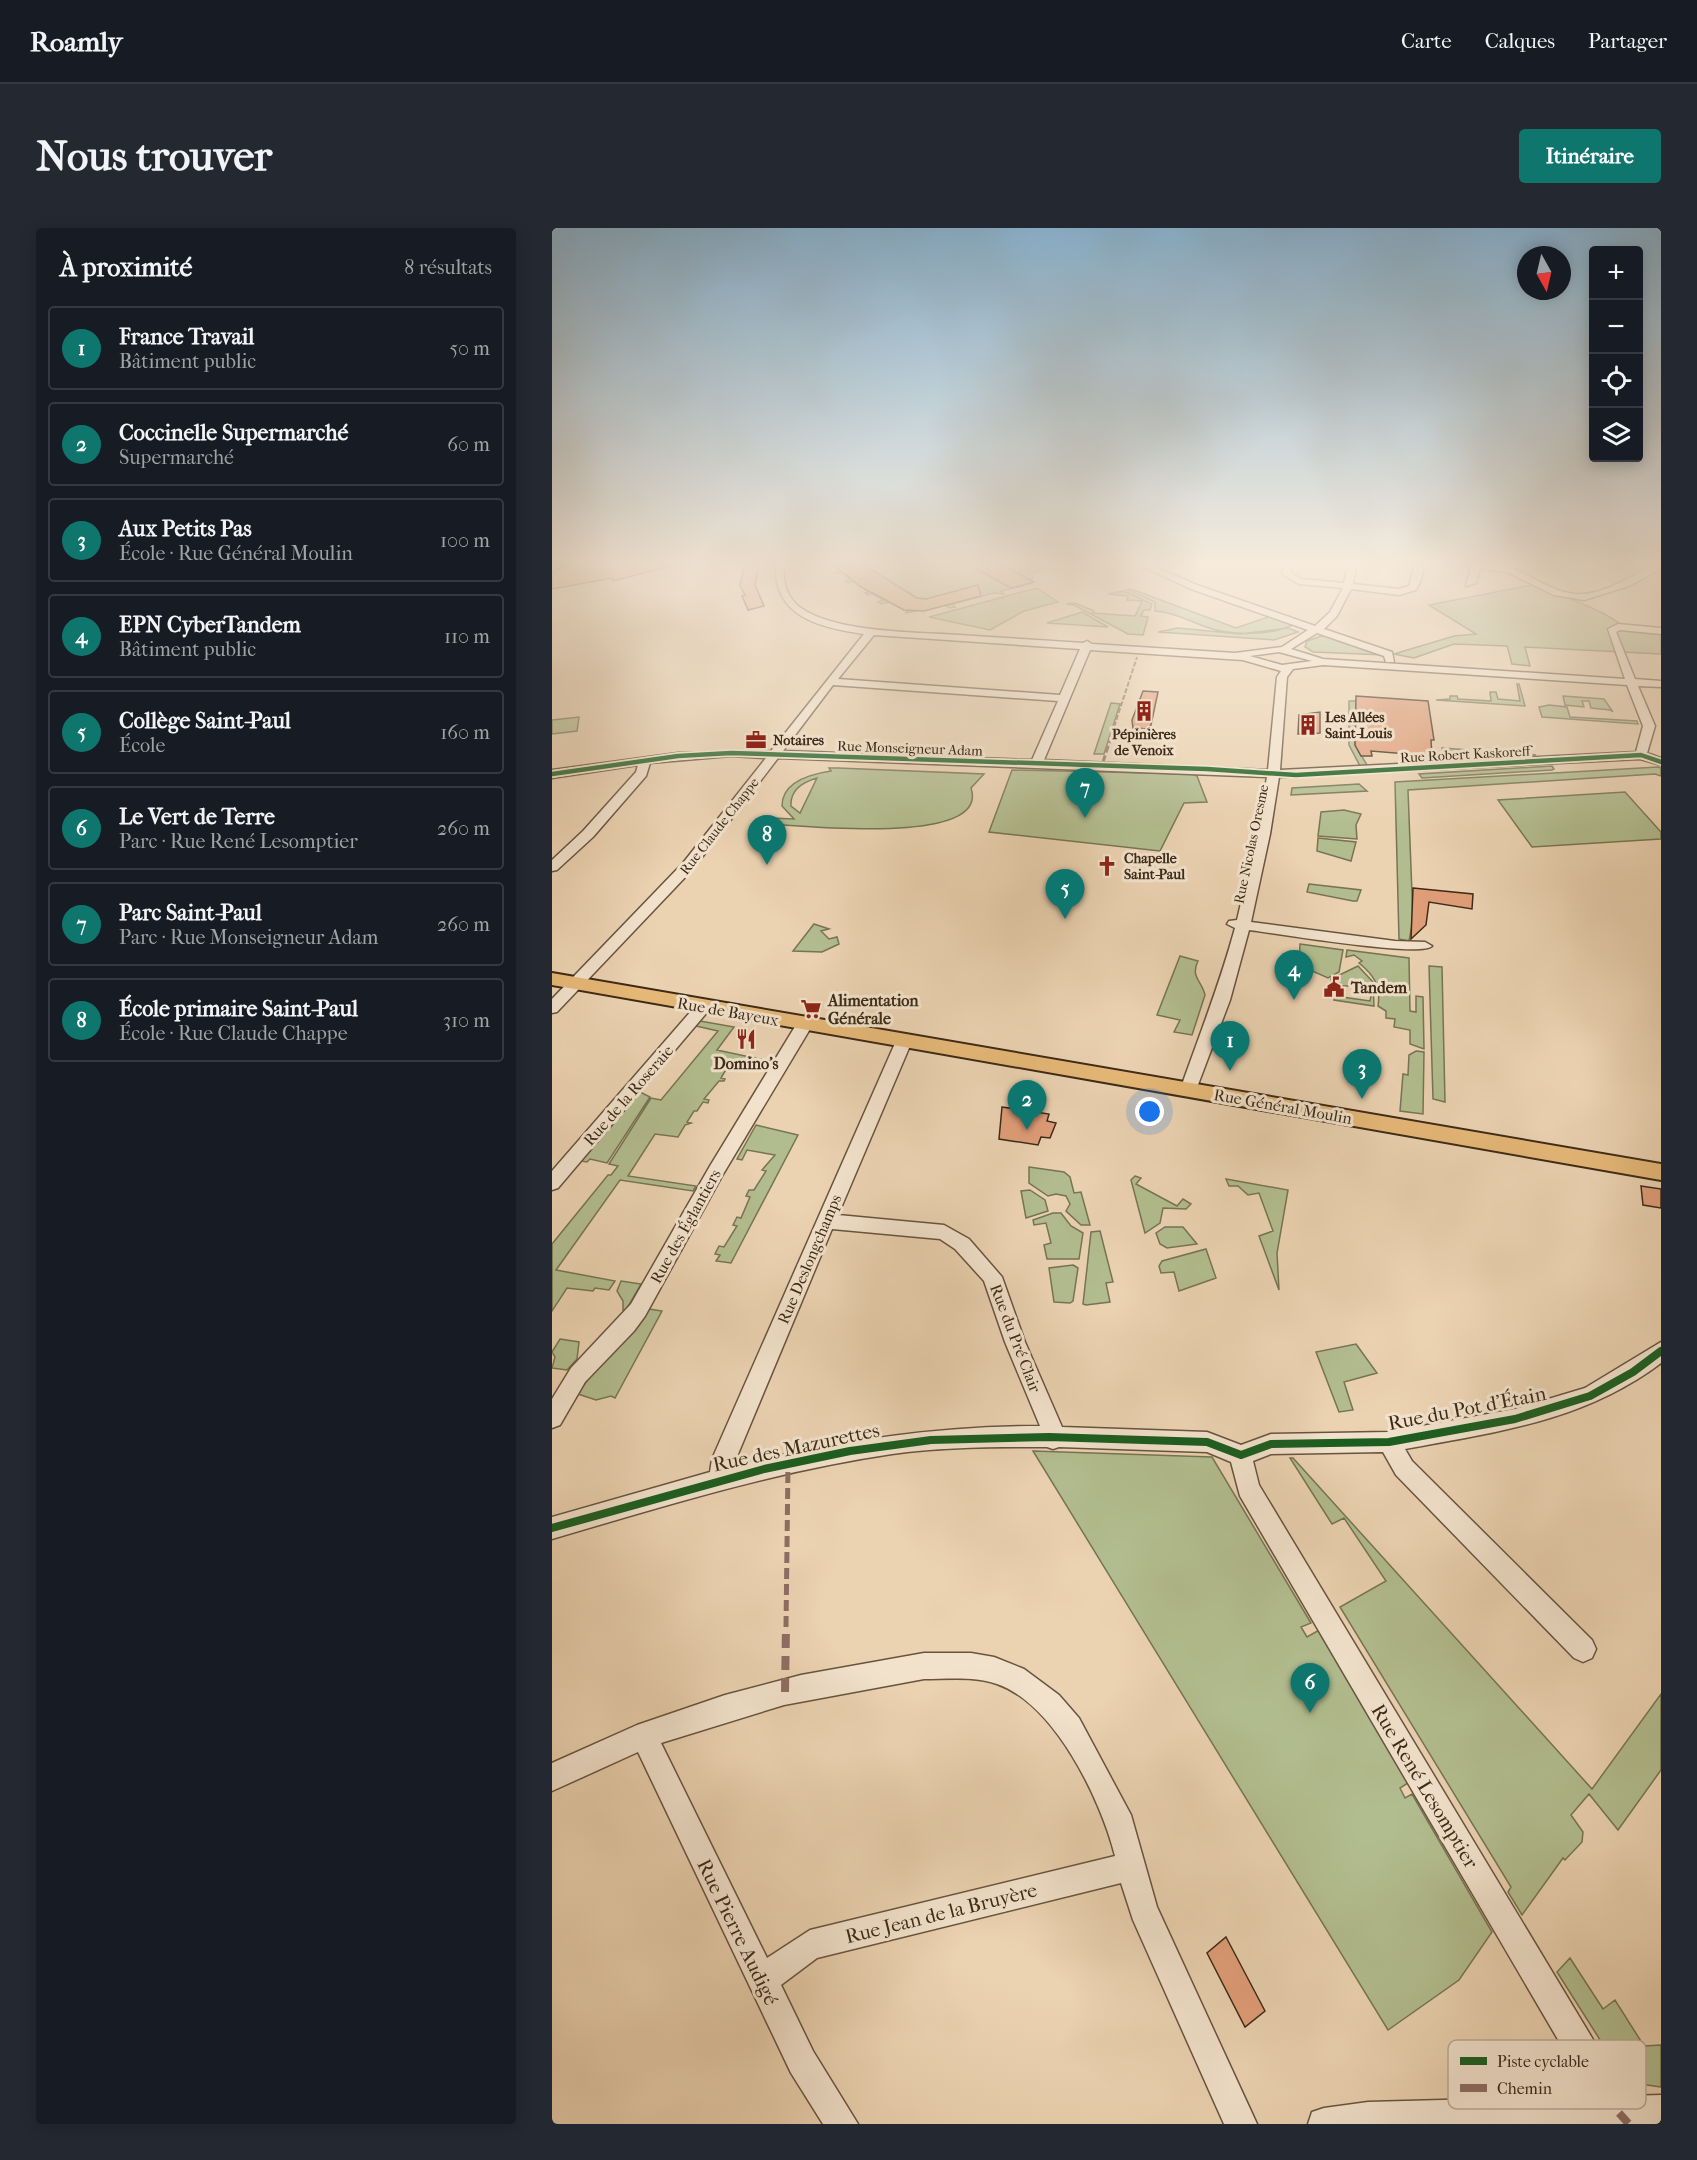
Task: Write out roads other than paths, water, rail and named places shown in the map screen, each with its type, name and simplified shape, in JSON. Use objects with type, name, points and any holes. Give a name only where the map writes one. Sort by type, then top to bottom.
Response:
[{"type":"main road","name":"Rue de Bayeux","points":[[552,979],[904,1041]]},
{"type":"main road","name":"Rue Général Moulin","points":[[904,1041],[1661,1172]]},
{"type":"street","name":"Rue Claude Chappe","points":[[552,1008],[688,866],[857,650]]},
{"type":"street","points":[[1036,765],[1084,650]]},
{"type":"street","points":[[1158,650],[1258,657],[1267,650]]},
{"type":"street","points":[[1286,650],[1297,662]]},
{"type":"street","points":[[1379,650],[1389,654],[1390,660]]},
{"type":"street","points":[[1620,650],[1649,726],[1641,756]]},
{"type":"street","points":[[1258,657],[1270,667],[1297,662],[1323,662],[1661,683]]},
{"type":"street","name":"Rue Nicolas Oresme","points":[[1188,1090],[1213,1019],[1217,1016],[1226,986],[1269,774],[1282,677],[1297,662]]},
{"type":"street","name":"Rue Nicolas Oresme","points":[[1269,774],[1275,674],[1270,667]]},
{"type":"street","points":[[831,682],[1064,698]]},
{"type":"street","name":"Rue Monseigneur Adam","points":[[552,774],[702,754],[1200,769],[1269,774]]},
{"type":"street","name":"Rue Robert Kaskoreff","points":[[1269,774],[1641,756],[1661,762]]},
{"type":"street","points":[[552,867],[588,834],[642,773],[645,762]]},
{"type":"street","points":[[1238,924],[1395,945],[1425,946]]},
{"type":"street","name":"Rue de la Roseraie","points":[[552,1183],[704,1006]]},
{"type":"street","name":"Rue des Églantiers","points":[[552,1418],[578,1375],[614,1340],[639,1310],[716,1171],[805,1024]]},
{"type":"street","name":"Rue Deslongchamps","points":[[720,1479],[723,1459],[904,1041]]},
{"type":"street","name":"Rue du Pré Clair","points":[[825,1221],[944,1232],[952,1235],[969,1251],[992,1277],[1015,1342],[1052,1428],[1053,1438]]},
{"type":"street","name":"Rue du Pot d'Étain","points":[[1241,1455],[1271,1444],[1389,1442],[1465,1430],[1562,1406],[1606,1388],[1661,1351]]},
{"type":"street","name":"Rue des Mazurettes","points":[[552,1528],[720,1479],[894,1444],[981,1437],[1053,1438]]},
{"type":"street","points":[[1053,1438],[1207,1442],[1241,1455]]},
{"type":"street","name":"Rue du Pot d'Étain","points":[[1389,1442],[1404,1468],[1583,1649]]},
{"type":"street","name":"Rue René Lesomptier","points":[[1241,1455],[1248,1488],[1577,2040]]},
{"type":"street","points":[[552,1777],[585,1760],[644,1736],[785,1692],[924,1666],[959,1665],[994,1670],[1032,1689],[1070,1727],[1112,1805],[1121,1826],[1143,1910],[1241,2124]]},
{"type":"street","name":"Rue Pierre Audigé","points":[[644,1736],[802,2062],[842,2124]]},
{"type":"street","name":"Rue Jean de la Bruyère","points":[[761,1981],[810,1945],[1131,1866]]},
{"type":"street","points":[[1324,2124],[1368,2118],[1624,2119],[1661,2111]]},
{"type":"place","name":"Pépinières de Venoix","points":[[1144,711]]},
{"type":"place","name":"Les Allées Saint-Louis","points":[[1308,725]]},
{"type":"place","name":"Notaires","points":[[756,740]]},
{"type":"place","name":"Parc Saint-Paul","points":[[1085,818]]},
{"type":"place","name":"École primaire Saint-Paul","points":[[767,865]]},
{"type":"place","name":"Chapelle Saint-Paul","points":[[1107,866]]},
{"type":"place","name":"Collège Saint-Paul","points":[[1065,919]]},
{"type":"place","name":"Tandem","points":[[1334,987]]},
{"type":"place","name":"EPN CyberTandem","points":[[1294,1000]]},
{"type":"place","name":"Alimentation Générale","points":[[811,1009]]},
{"type":"place","name":"Domino's","points":[[746,1039]]},
{"type":"place","name":"France Travail","points":[[1230,1071]]},
{"type":"place","name":"Aux Petits Pas","points":[[1362,1099]]},
{"type":"place","name":"Coccinelle Supermarché","points":[[1027,1130]]},
{"type":"place","name":"Le Vert de Terre","points":[[1310,1713]]}]
